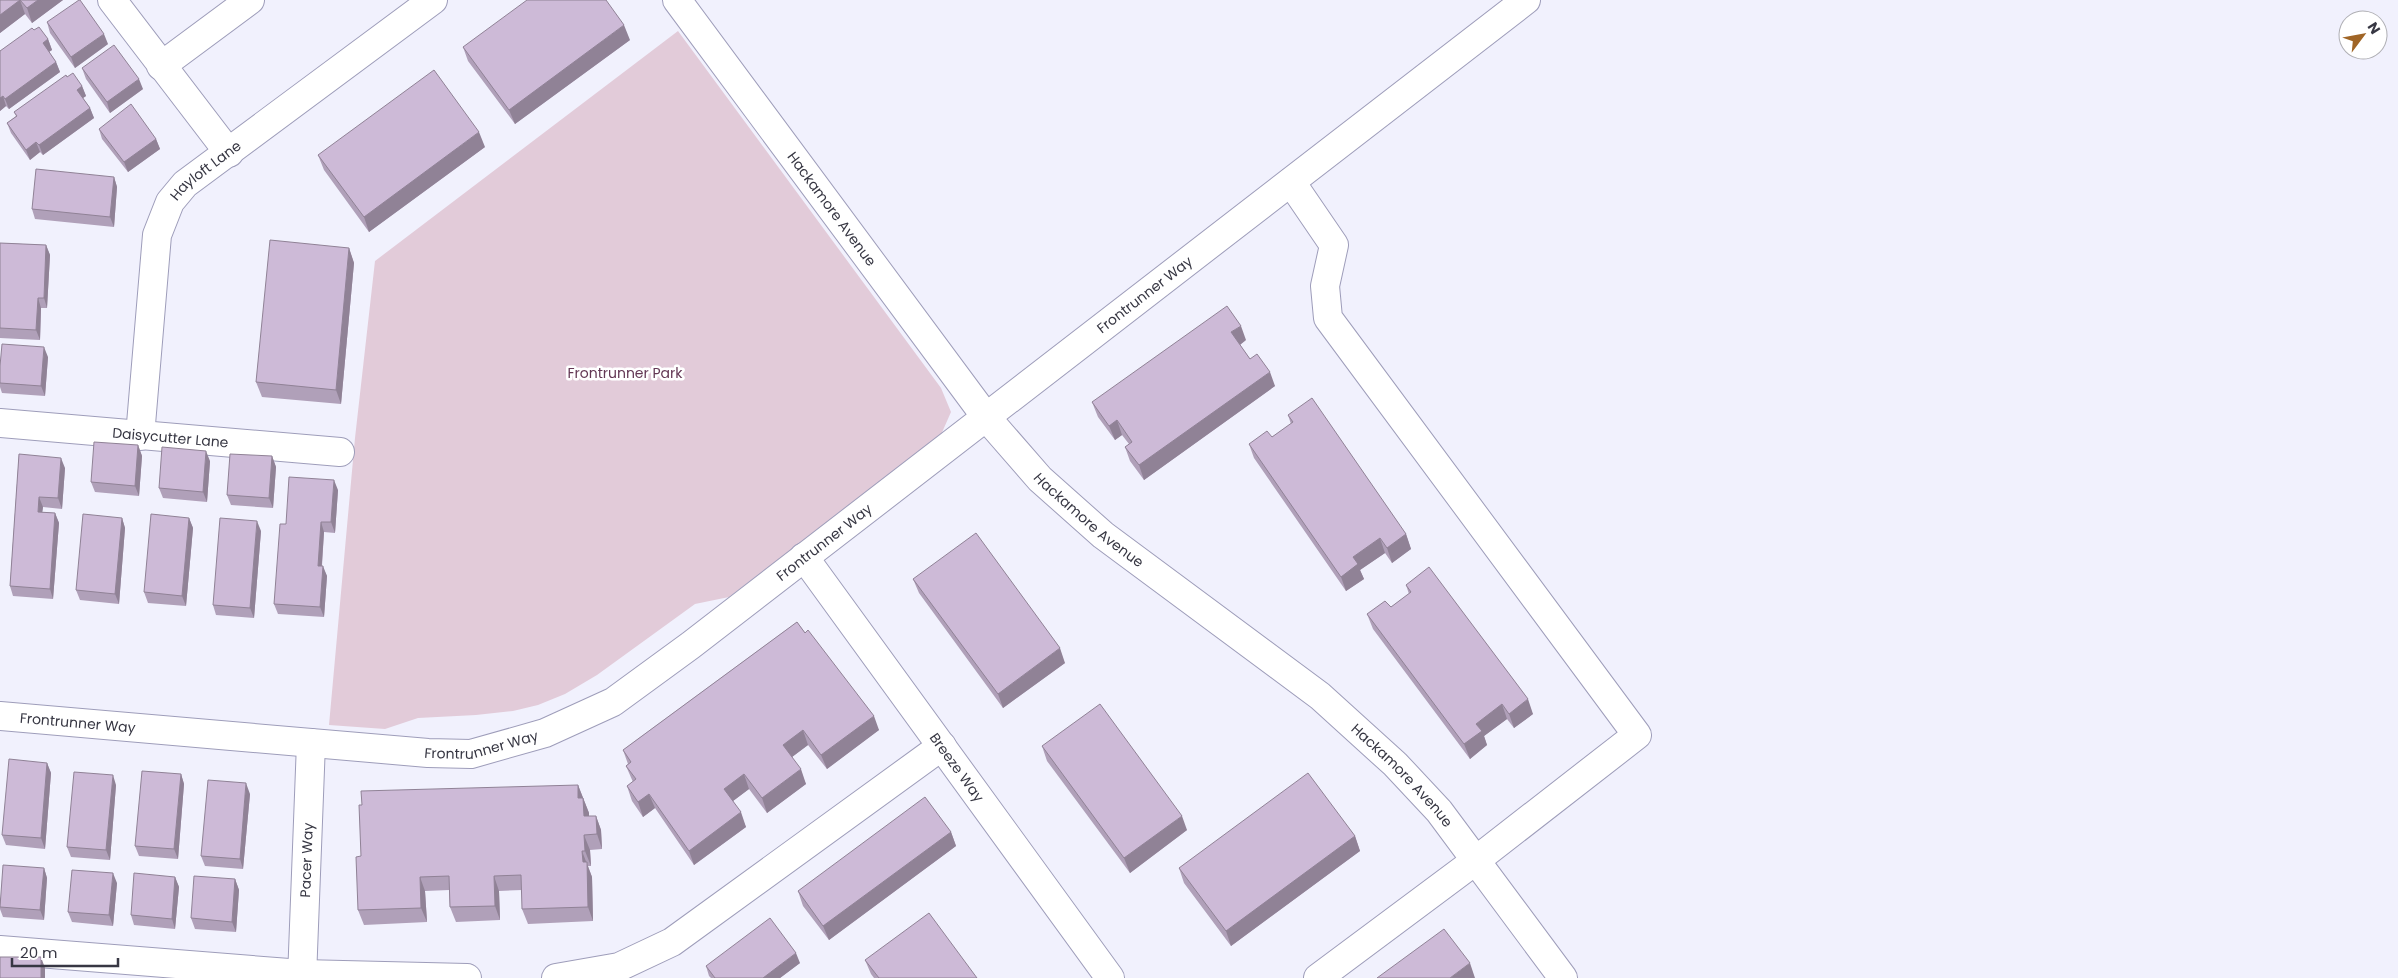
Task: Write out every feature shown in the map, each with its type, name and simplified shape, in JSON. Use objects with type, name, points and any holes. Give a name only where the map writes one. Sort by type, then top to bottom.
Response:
[{"type":"street","points":[[112,0],[229,153]]},
{"type":"street","points":[[161,66],[250,0]]},
{"type":"street","name":"Hayloft Lane","points":[[140,436],[154,258],[157,235],[170,202],[185,184],[433,0]]},
{"type":"street","name":"Hackamore Avenue","points":[[677,0],[986,417],[1040,479],[1103,535],[1320,696],[1395,764],[1439,811],[1563,978]]},
{"type":"street","name":"Frontrunner Way","points":[[0,716],[428,753],[470,754],[545,734],[613,702],[1526,0]]},
{"type":"street","points":[[1291,182],[1334,245],[1325,286],[1328,318],[1637,735],[1475,861],[1318,978]]},
{"type":"street","name":"Daisycutter Lane","points":[[0,423],[340,452]]},
{"type":"street","name":"Breeze Way","points":[[804,557],[1110,978]]},
{"type":"street","name":"Pacer Way","points":[[302,976],[311,743]]},
{"type":"street","points":[[556,978],[619,967],[672,942],[942,746]]},
{"type":"street","points":[[0,950],[302,976],[467,978]]},
{"type":"green space","name":"Frontrunner Park","points":[[678,31],[941,388],[951,412],[940,437],[729,597],[695,604],[597,675],[565,694],[538,705],[513,711],[418,718],[385,729],[329,725],[355,438],[375,261]]},
{"type":"building","points":[[0,0],[20,0],[0,15]]},
{"type":"building","points":[[20,0],[38,0],[27,8]]},
{"type":"building","points":[[79,0],[104,34],[71,57],[47,22]]},
{"type":"building","points":[[527,0],[606,0],[624,25],[509,110],[463,47]]},
{"type":"building","points":[[39,27],[48,39],[43,43],[56,62],[5,99],[3,96],[0,98],[0,51],[32,28],[34,30]]},
{"type":"building","points":[[114,45],[139,79],[107,102],[82,68]]},
{"type":"building","points":[[434,70],[479,132],[364,217],[318,155]]},
{"type":"building","points":[[73,73],[82,86],[77,90],[90,108],[39,145],[36,142],[26,150],[7,123],[17,116],[14,112],[66,75],[67,77]]},
{"type":"building","points":[[131,104],[156,139],[124,162],[99,129]]},
{"type":"building","points":[[36,169],[114,177],[110,217],[32,209]]},
{"type":"building","points":[[270,240],[349,248],[336,390],[256,382]]},
{"type":"building","points":[[0,243],[46,245],[44,298],[38,298],[36,330],[0,328]]},
{"type":"building","points":[[1227,306],[1241,326],[1231,332],[1250,359],[1257,354],[1270,372],[1139,465],[1125,447],[1132,442],[1117,420],[1109,426],[1092,402]]},
{"type":"building","points":[[2,344],[44,347],[41,386],[0,383]]},
{"type":"building","points":[[1312,398],[1406,534],[1387,548],[1380,538],[1353,557],[1358,564],[1341,577],[1249,444],[1267,431],[1272,437],[1293,422],[1288,415]]},
{"type":"building","points":[[94,442],[138,445],[135,486],[91,482]]},
{"type":"building","points":[[162,447],[206,451],[203,492],[159,488]]},
{"type":"building","points":[[19,454],[61,458],[58,498],[39,497],[38,512],[55,513],[50,589],[10,586]]},
{"type":"building","points":[[230,454],[272,456],[269,498],[227,495]]},
{"type":"building","points":[[289,477],[334,480],[331,522],[321,522],[318,566],[323,566],[320,607],[274,604],[280,524],[286,524]]},
{"type":"building","points":[[83,514],[122,518],[115,594],[76,590]]},
{"type":"building","points":[[151,514],[189,518],[182,596],[144,592]]},
{"type":"building","points":[[220,518],[257,521],[250,608],[213,605]]},
{"type":"building","points":[[976,533],[1060,648],[998,694],[913,579]]},
{"type":"building","points":[[1429,567],[1528,699],[1509,714],[1502,704],[1476,724],[1482,731],[1464,744],[1367,614],[1385,601],[1391,607],[1411,592],[1406,585]]},
{"type":"building","points":[[797,622],[805,633],[808,630],[874,716],[821,755],[803,730],[783,745],[801,769],[762,798],[744,774],[724,789],[741,812],[689,851],[649,794],[638,802],[627,786],[636,779],[626,766],[631,762],[623,750]]},
{"type":"building","points":[[1100,704],[1182,816],[1124,858],[1042,746]]},
{"type":"building","points":[[9,759],[47,763],[41,838],[2,835]]},
{"type":"building","points":[[142,771],[181,774],[174,849],[135,846]]},
{"type":"building","points":[[74,772],[113,775],[106,850],[67,847]]},
{"type":"building","points":[[1308,773],[1355,836],[1226,931],[1179,868]]},
{"type":"building","points":[[208,780],[246,783],[240,859],[201,856]]},
{"type":"building","points":[[578,785],[578,798],[583,798],[584,816],[596,816],[597,834],[584,835],[585,851],[582,851],[583,862],[587,862],[588,907],[522,909],[521,875],[494,876],[495,906],[450,907],[449,876],[420,877],[421,908],[358,910],[356,857],[361,856],[359,805],[362,805],[361,791]]},
{"type":"building","points":[[925,797],[951,832],[823,926],[798,891]]},
{"type":"building","points":[[3,865],[44,868],[40,910],[0,907]]},
{"type":"building","points":[[72,870],[113,873],[109,915],[68,912]]},
{"type":"building","points":[[134,873],[175,877],[172,919],[131,915]]},
{"type":"building","points":[[194,876],[235,879],[232,922],[191,918]]},
{"type":"building","points":[[929,913],[977,978],[879,978],[865,960]]},
{"type":"building","points":[[770,918],[796,953],[763,978],[715,978],[706,966]]},
{"type":"building","points":[[1444,929],[1470,963],[1450,978],[1377,978]]},
{"type":"building","points":[[0,957],[41,957],[41,978],[0,978]]}]
